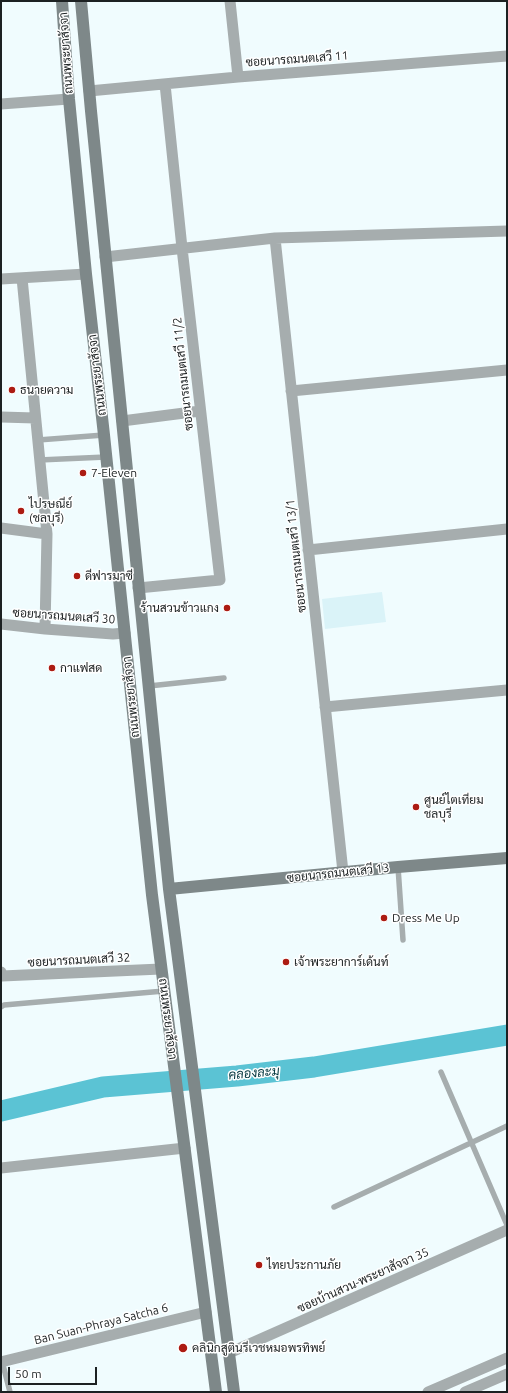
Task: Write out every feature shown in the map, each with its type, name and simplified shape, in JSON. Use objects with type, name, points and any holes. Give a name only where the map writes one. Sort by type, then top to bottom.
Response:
[{"type":"main road","name":"ถนนพระยาสัจจา","points":[[62,1],[69,99],[86,274],[152,895],[216,1392]]},
{"type":"main road","name":"ถนนพระยาสัจจา","points":[[81,1],[90,111],[169,889],[234,1392]]},
{"type":"main road","points":[[67,70],[87,68]]},
{"type":"main road","points":[[71,114],[90,111]]},
{"type":"main road","name":"ซอยนารถมนตเสวี 13","points":[[169,889],[507,858]]},
{"type":"street","points":[[230,1],[238,77]]},
{"type":"street","name":"ซอยนารถมนตเสวี 11","points":[[89,91],[238,77],[507,56]]},
{"type":"street","name":"ซอยนารถมนตเสวี 11/2","points":[[138,588],[220,580],[200,411],[165,84]]},
{"type":"street","points":[[1,104],[69,99]]},
{"type":"street","points":[[105,257],[275,238],[507,231]]},
{"type":"street","name":"ซอยนารถมนตเสวี 13/1","points":[[275,238],[343,872]]},
{"type":"street","points":[[1,279],[86,274]]},
{"type":"street","points":[[22,278],[47,534],[45,629]]},
{"type":"street","points":[[292,392],[507,370]]},
{"type":"street","points":[[122,421],[200,411]]},
{"type":"street","points":[[1,417],[35,418]]},
{"type":"street","points":[[1,528],[47,534]]},
{"type":"street","points":[[308,550],[507,529]]},
{"type":"street","name":"ซอยนารถมนตเสวี 30","points":[[1,624],[113,634],[125,633]]},
{"type":"street","points":[[325,706],[507,690]]},
{"type":"street","name":"ซอยนารถมนตเสวี 32","points":[[1,972],[2,976],[161,969]]},
{"type":"street","points":[[1,1168],[185,1148]]},
{"type":"street","name":"ซอยบ้านสวน-พระยาสัจจา 35","points":[[229,1353],[507,1230]]},
{"type":"street","name":"Ban Suan-Phraya Satcha 6","points":[[1,1360],[206,1312]]},
{"type":"street","points":[[428,1392],[507,1358]]},
{"type":"street","points":[[480,1369],[486,1383]]},
{"type":"street","points":[[465,1392],[507,1374]]},
{"type":"lane","points":[[38,440],[104,435]]},
{"type":"lane","points":[[39,460],[106,457]]},
{"type":"lane","points":[[148,686],[224,678]]},
{"type":"lane","points":[[398,867],[403,940]]},
{"type":"lane","points":[[1,1007],[4,1005],[164,991]]},
{"type":"lane","points":[[441,1072],[507,1225]]},
{"type":"lane","points":[[334,1207],[507,1126]]},
{"type":"lane","points":[[1,1360],[10,1392]]},
{"type":"shaded area","points":[[382,592],[386,622],[325,629],[322,599]]},
{"type":"waterway","name":"คลองละมุ","points":[[1,1111],[103,1087],[237,1076],[314,1067],[507,1035]]},
{"type":"place","name":"ธนายความ","points":[[12,390]]},
{"type":"place","name":"7-Eleven","points":[[83,473]]},
{"type":"place","name":"ไปรษณีย์ (ชลบุรี)","points":[[21,511]]},
{"type":"place","name":"ดีฟารมาซี","points":[[77,576]]},
{"type":"place","name":"ร้านสวนข้าวแกง","points":[[227,608]]},
{"type":"place","name":"กาแฟสด","points":[[52,668]]},
{"type":"place","name":"ศูนย์ไตเทียม ชลบุรี","points":[[416,807]]},
{"type":"place","name":"Dress Me Up","points":[[384,918]]},
{"type":"place","name":"เจ้าพระยาการ์เด้นท์","points":[[286,962]]},
{"type":"place","name":"ไทยประกานภัย","points":[[259,1265]]},
{"type":"place","name":"คลินิกสูตินรีเวชหมอพรทิพย์","points":[[183,1348]]}]
